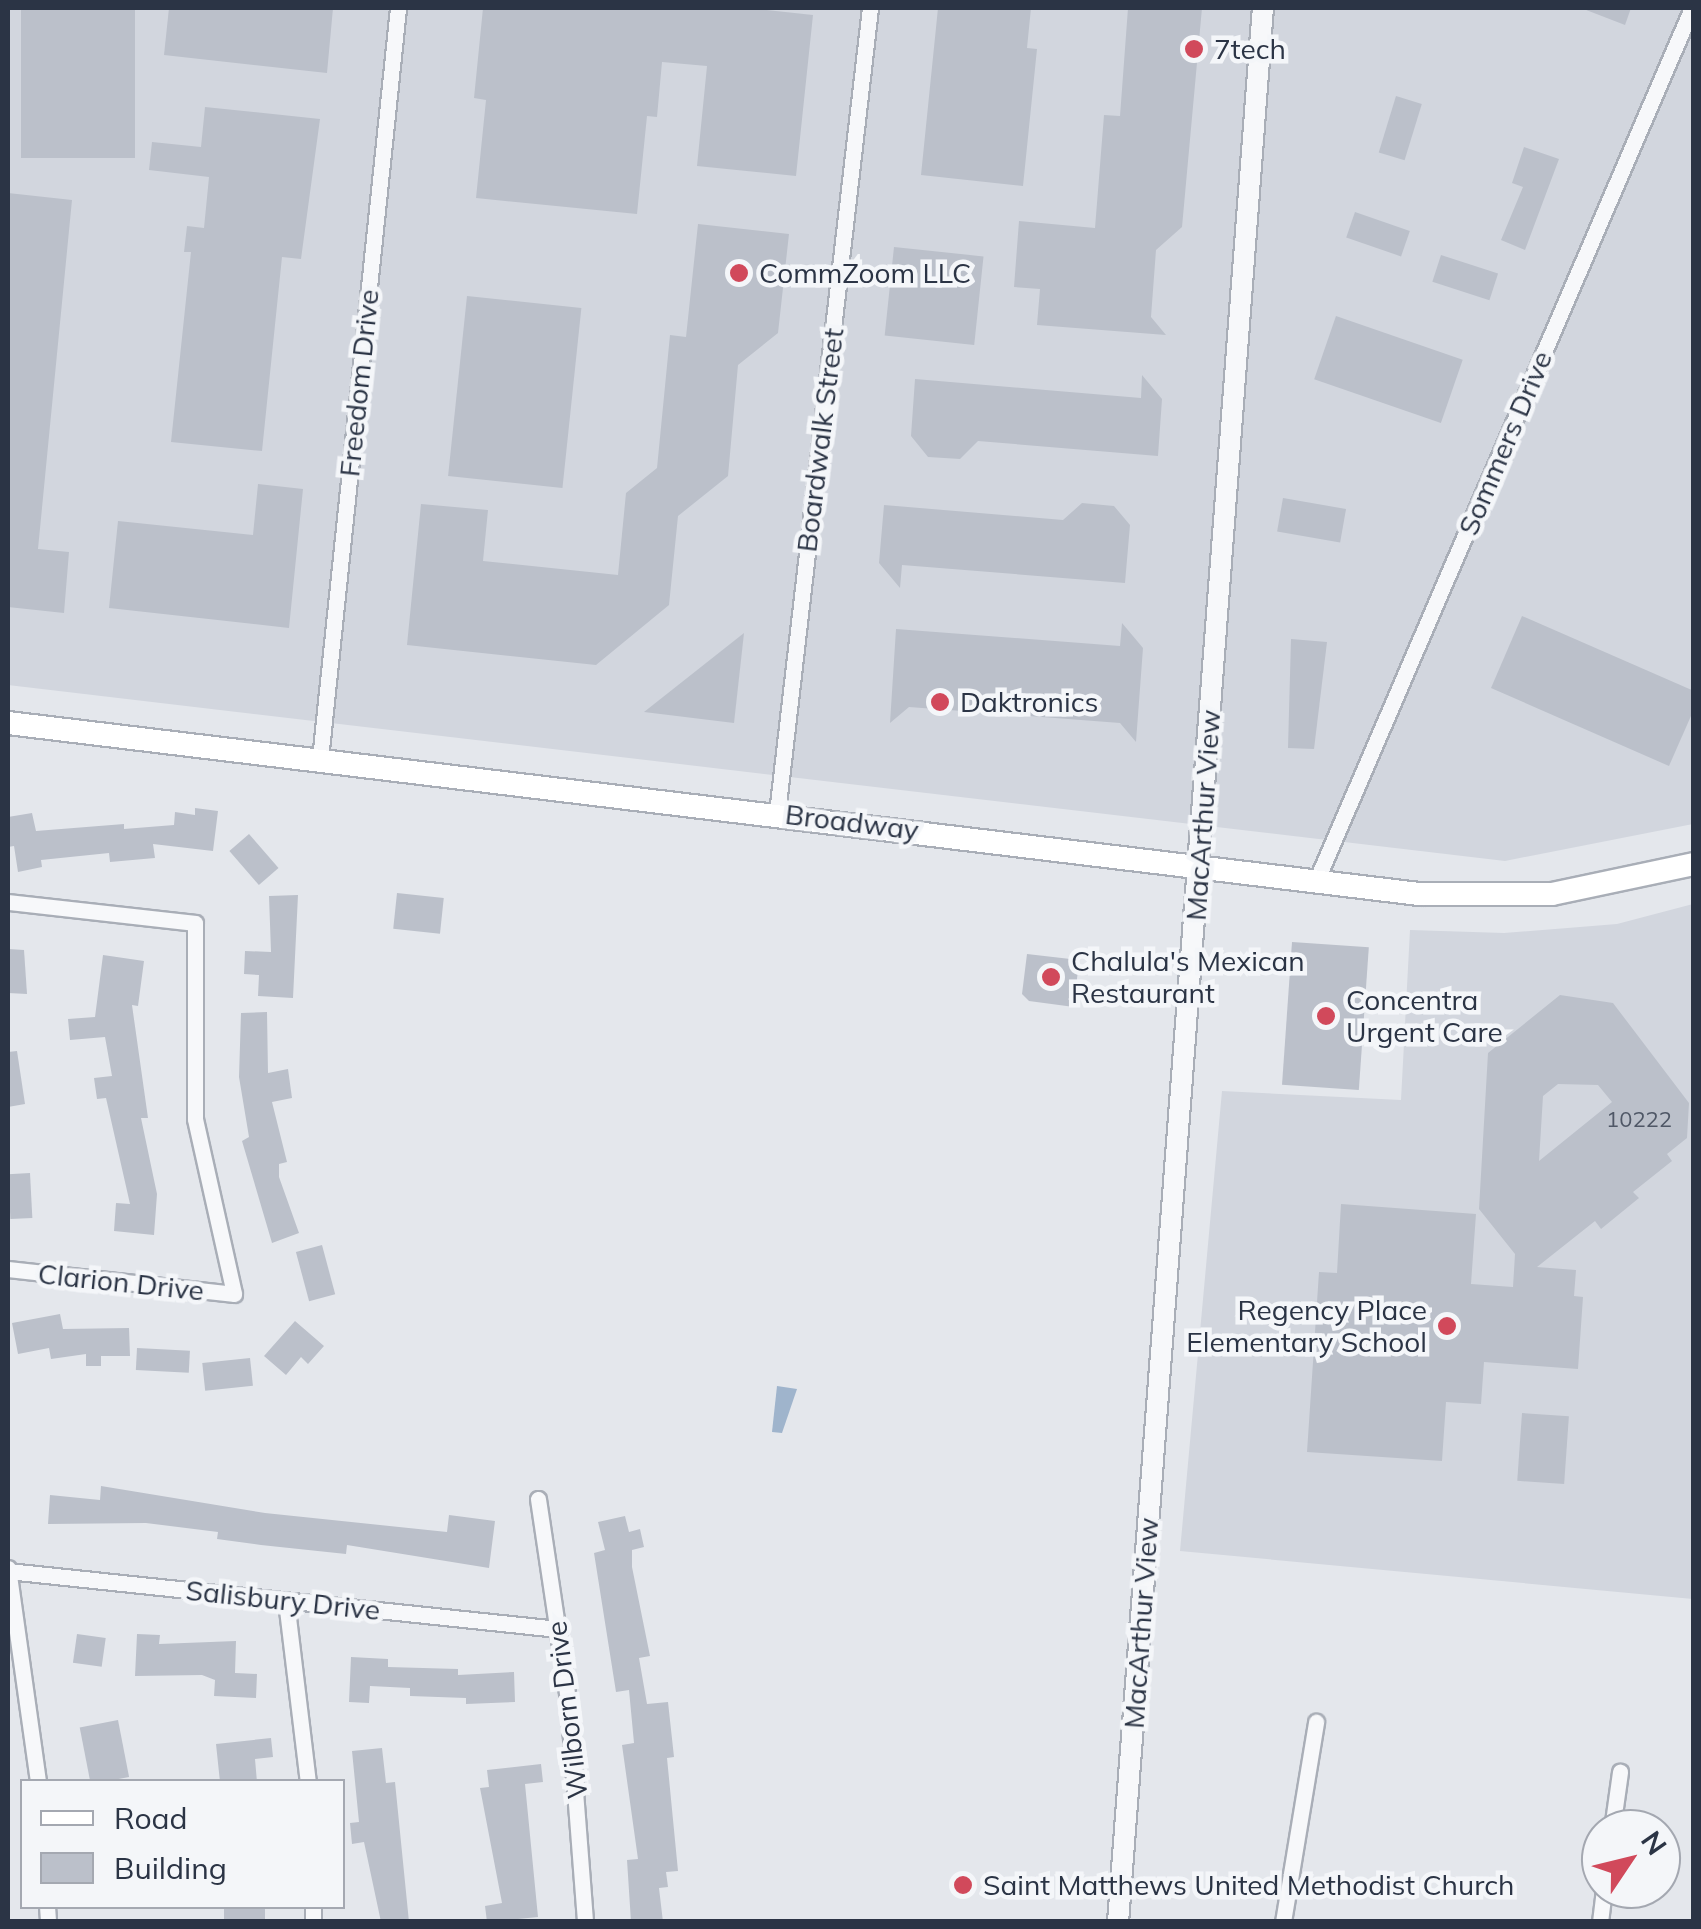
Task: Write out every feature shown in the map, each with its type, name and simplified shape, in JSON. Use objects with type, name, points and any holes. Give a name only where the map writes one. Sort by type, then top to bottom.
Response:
[{"type":"main road","name":"Broadway","points":[[8,723],[1200,863],[1420,894],[1552,894],[1694,864]]},
{"type":"street","name":"Freedom Drive","points":[[320,759],[398,8]]},
{"type":"street","name":"Boardwalk Street","points":[[777,813],[870,8]]},
{"type":"street","name":"MacArthur View","points":[[1118,1922],[1263,8]]},
{"type":"street","name":"Sommers Drive","points":[[1317,879],[1692,8]]},
{"type":"street","name":"Clarion Drive","points":[[8,902],[195,923],[195,1119],[234,1294],[8,1269]]},
{"type":"street","name":"Wilborn Drive","points":[[538,1499],[558,1629],[582,1837],[585,1922]]},
{"type":"street","name":"Salisbury Drive","points":[[8,1570],[558,1629]]},
{"type":"street","points":[[8,1570],[38,1779]]},
{"type":"street","points":[[286,1601],[308,1779]]},
{"type":"street","points":[[1283,1922],[1316,1722]]},
{"type":"street","points":[[1615,1809],[1620,1772]]},
{"type":"shaded area","points":[[8,8],[1693,8],[1693,824],[1505,861],[8,685]]},
{"type":"shaded area","name":"Regency Place Elementary School","points":[[1693,904],[1693,1599],[1180,1551],[1222,1091],[1401,1100],[1410,930],[1504,933],[1617,924]]},
{"type":"water","points":[[777,1386],[797,1389],[782,1433],[772,1432]]},
{"type":"building","points":[[21,8],[135,8],[135,158],[21,158]]},
{"type":"building","points":[[169,8],[333,8],[327,73],[164,55]]},
{"type":"building","points":[[483,8],[748,8],[813,15],[796,176],[697,166],[707,66],[662,62],[657,117],[647,116],[637,214],[476,198],[486,100],[474,98]]},
{"type":"building","points":[[938,8],[1031,8],[1027,48],[1037,49],[1023,186],[921,175]]},
{"type":"building","points":[[1128,8],[1202,8],[1182,227],[1156,250],[1151,317],[1166,335],[1037,325],[1040,289],[1014,287],[1019,221],[1095,228],[1104,115],[1120,116]]},
{"type":"building","points":[[1581,8],[1631,8],[1625,25]]},
{"type":"building","points":[[1396,96],[1422,104],[1405,160],[1379,152]]},
{"type":"building","points":[[205,107],[320,119],[301,259],[282,257],[262,451],[171,442],[191,252],[184,252],[187,226],[204,228],[209,177],[149,170],[152,142],[201,147]]},
{"type":"building","points":[[1524,147],[1559,159],[1525,250],[1501,240],[1523,187],[1512,183]]},
{"type":"building","points":[[8,193],[72,200],[38,549],[69,552],[64,613],[8,607]]},
{"type":"building","points":[[1355,212],[1410,231],[1401,256],[1346,238]]},
{"type":"building","points":[[698,224],[789,234],[778,333],[738,365],[728,476],[678,516],[669,605],[596,665],[407,645],[421,504],[488,510],[483,561],[618,575],[626,493],[657,468],[670,335],[686,337]]},
{"type":"building","points":[[894,247],[984,256],[974,345],[885,336]]},
{"type":"building","points":[[1441,255],[1498,274],[1489,300],[1432,282]]},
{"type":"building","points":[[467,296],[581,308],[562,488],[448,476]]},
{"type":"building","points":[[1336,316],[1463,360],[1441,423],[1314,379]]},
{"type":"building","points":[[1142,375],[1162,399],[1158,456],[978,441],[960,459],[928,457],[911,436],[915,379],[1141,398]]},
{"type":"building","points":[[258,484],[303,489],[289,628],[109,608],[118,521],[253,535]]},
{"type":"building","points":[[1283,498],[1346,509],[1340,543],[1277,531]]},
{"type":"building","points":[[1082,503],[1114,506],[1130,525],[1125,583],[902,565],[900,588],[879,563],[884,505],[1063,520]]},
{"type":"building","points":[[1522,616],[1694,691],[1694,709],[1669,766],[1491,688]]},
{"type":"building","points":[[1122,623],[1143,648],[1136,742],[1120,723],[909,707],[890,723],[896,629],[1120,646]]},
{"type":"building","points":[[744,633],[734,723],[644,712]]},
{"type":"building","points":[[1291,639],[1327,642],[1314,749],[1288,748]]},
{"type":"building","points":[[195,808],[218,811],[213,851],[153,844],[155,858],[110,862],[109,853],[41,860],[42,867],[18,872],[14,846],[8,847],[8,817],[32,813],[36,831],[124,824],[124,829],[174,825],[175,812],[195,815]]},
{"type":"building","points":[[249,834],[279,868],[259,885],[229,851]]},
{"type":"building","points":[[397,893],[444,898],[440,934],[393,929]]},
{"type":"building","points":[[298,895],[293,998],[258,996],[259,975],[244,974],[245,951],[271,952],[269,896]]},
{"type":"building","name":"Concentra Urgent Care","points":[[1292,942],[1369,947],[1359,1090],[1282,1085]]},
{"type":"building","points":[[8,949],[24,950],[27,994],[8,993]]},
{"type":"building","name":"Chalula's Mexican Restaurant","points":[[1027,954],[1079,960],[1074,1007],[1029,1001],[1022,994]]},
{"type":"building","points":[[103,955],[144,961],[138,1006],[132,1005],[148,1118],[141,1118],[157,1194],[154,1235],[114,1231],[116,1203],[130,1204],[106,1098],[97,1099],[94,1078],[112,1076],[105,1037],[70,1040],[68,1019],[95,1017]]},
{"type":"building","points":[[1560,995],[1613,1003],[1689,1103],[1687,1138],[1667,1154],[1672,1161],[1633,1192],[1639,1198],[1601,1229],[1595,1221],[1537,1267],[1576,1270],[1574,1296],[1583,1297],[1578,1369],[1484,1362],[1481,1404],[1446,1402],[1442,1461],[1307,1452],[1319,1272],[1337,1273],[1341,1204],[1476,1214],[1471,1284],[1513,1287],[1515,1254],[1479,1209],[1488,1053]],"holes":[[[1558,1084],[1598,1085],[1612,1102],[1539,1161],[1543,1096]]]},
{"type":"building","points":[[267,1012],[268,1073],[288,1069],[292,1098],[272,1102],[287,1162],[279,1164],[279,1177],[299,1233],[272,1243],[242,1141],[249,1137],[239,1077],[241,1013]]},
{"type":"building","points":[[17,1051],[25,1104],[8,1107],[8,1052]]},
{"type":"building","points":[[30,1173],[32,1218],[10,1219],[8,1174]]},
{"type":"building","points":[[322,1245],[335,1294],[309,1301],[296,1252]]},
{"type":"building","points":[[60,1314],[63,1329],[129,1328],[130,1356],[101,1356],[101,1366],[86,1366],[86,1354],[51,1359],[49,1348],[18,1354],[12,1323]]},
{"type":"building","points":[[295,1321],[324,1346],[308,1364],[301,1357],[286,1375],[264,1356]]},
{"type":"building","points":[[137,1348],[190,1351],[189,1373],[136,1370]]},
{"type":"building","points":[[250,1358],[253,1386],[205,1391],[202,1363]]},
{"type":"building","points":[[1522,1413],[1569,1416],[1564,1484],[1517,1481]]},
{"type":"building","points":[[101,1486],[265,1513],[447,1532],[449,1515],[495,1521],[489,1568],[347,1545],[346,1554],[261,1545],[217,1539],[218,1532],[146,1523],[48,1524],[50,1495],[100,1500]]},
{"type":"building","points":[[625,1516],[629,1532],[640,1529],[644,1547],[632,1550],[632,1567],[650,1656],[639,1658],[647,1704],[668,1702],[674,1757],[667,1758],[678,1871],[666,1872],[668,1887],[659,1888],[663,1922],[631,1922],[627,1860],[638,1859],[622,1745],[634,1743],[629,1690],[616,1692],[594,1553],[605,1550],[598,1522]]},
{"type":"building","points":[[77,1634],[106,1638],[102,1667],[73,1663]]},
{"type":"building","points":[[137,1634],[160,1635],[159,1644],[236,1641],[235,1673],[257,1674],[256,1698],[214,1696],[215,1680],[202,1675],[135,1676]]},
{"type":"building","points":[[351,1657],[388,1659],[388,1667],[458,1669],[458,1675],[514,1672],[515,1702],[466,1704],[466,1698],[410,1696],[410,1688],[370,1686],[369,1703],[349,1702]]},
{"type":"building","points":[[118,1720],[129,1777],[90,1779],[80,1727]]},
{"type":"building","points":[[271,1738],[273,1757],[255,1759],[257,1779],[220,1779],[216,1744]]},
{"type":"building","points":[[382,1748],[386,1783],[395,1782],[409,1922],[381,1922],[364,1842],[352,1844],[350,1823],[359,1822],[352,1751]]},
{"type":"building","points":[[541,1764],[543,1782],[525,1784],[538,1917],[487,1922],[485,1906],[502,1903],[480,1788],[489,1787],[487,1770]]},
{"type":"building","points":[[224,1909],[265,1909],[265,1922],[224,1922]]},
{"type":"place","name":"7tech","points":[[1194,49]]},
{"type":"place","name":"CommZoom LLC","points":[[739,273]]},
{"type":"place","name":"Daktronics","points":[[940,702]]},
{"type":"place","name":"Chalula's Mexican Restaurant","points":[[1051,977]]},
{"type":"place","name":"Concentra Urgent Care","points":[[1326,1016]]},
{"type":"place","name":"Regency Place Elementary School","points":[[1447,1326]]},
{"type":"place","name":"Saint Matthews United Methodist Church","points":[[963,1885]]}]
